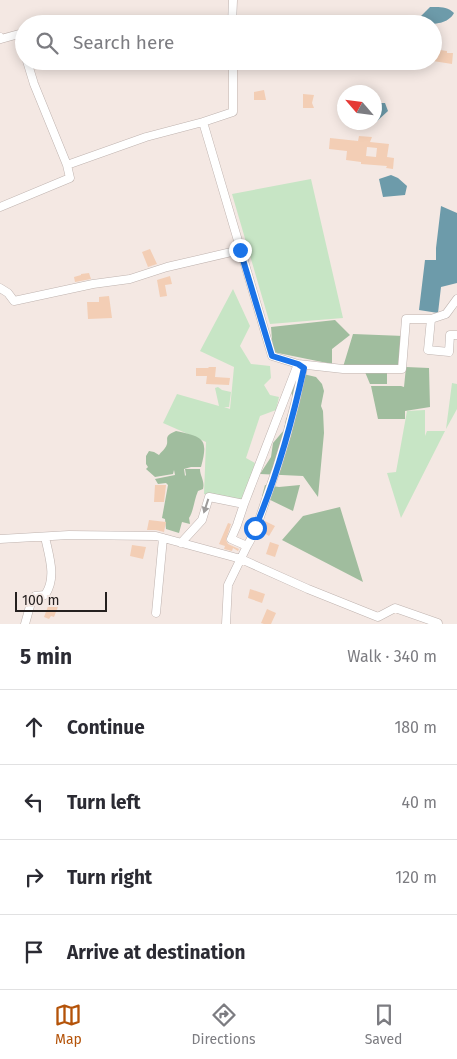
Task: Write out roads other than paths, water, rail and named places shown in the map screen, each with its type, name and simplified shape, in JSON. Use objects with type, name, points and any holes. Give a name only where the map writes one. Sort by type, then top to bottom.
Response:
[{"type":"street","points":[[232,15],[233,0]]},
{"type":"street","points":[[0,37],[1,39],[15,35]]},
{"type":"street","points":[[0,207],[70,178],[67,165],[30,70]]},
{"type":"street","points":[[67,165],[146,137],[233,112],[233,70]]},
{"type":"street","points":[[202,122],[272,356],[298,364],[343,369],[402,369],[406,319],[431,319],[446,314],[457,299]]},
{"type":"street","points":[[0,288],[8,293],[14,301],[93,284],[130,279],[167,267],[240,250]]},
{"type":"street","points":[[431,319],[428,350],[449,352],[450,335],[457,335]]},
{"type":"street","points":[[247,546],[231,539],[298,364]]},
{"type":"street","points":[[226,624],[228,585],[247,546],[273,481],[304,368],[298,364]]},
{"type":"street","points":[[181,543],[202,520],[209,496],[244,504]]},
{"type":"street","points":[[0,538],[69,535],[156,536],[241,559],[308,589],[378,617],[395,608],[438,624]]},
{"type":"street","points":[[25,624],[32,599],[35,596],[45,595],[49,589],[52,573],[45,537]]},
{"type":"street","points":[[156,613],[163,538]]},
{"type":"water","points":[[430,7],[446,8],[454,13],[442,22],[442,15],[422,15]]},
{"type":"water","points":[[382,103],[385,103],[388,111],[382,116]]},
{"type":"water","points":[[391,175],[407,186],[405,195],[383,197],[379,179]]},
{"type":"water","points":[[441,206],[457,213],[457,283],[441,287],[438,313],[419,310],[425,260],[436,260]]}]
